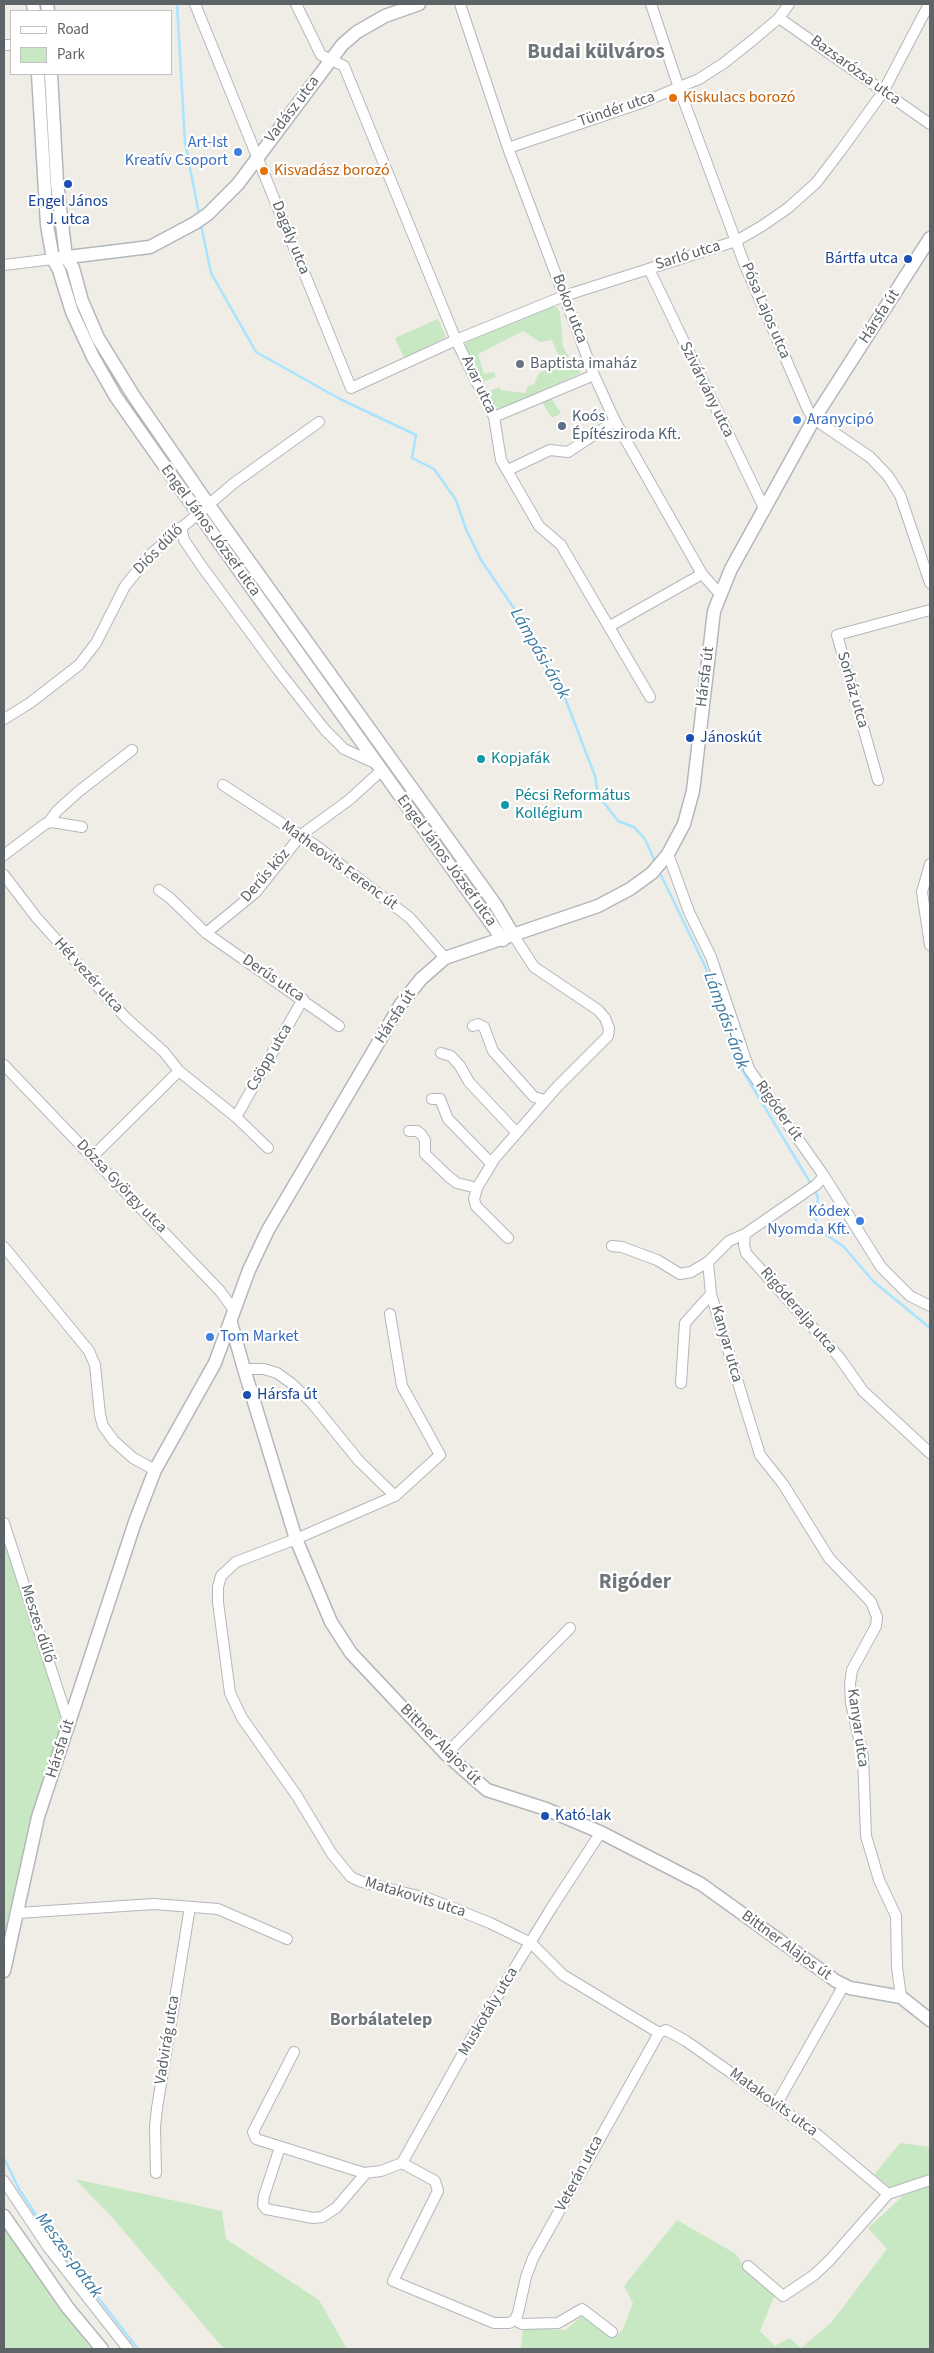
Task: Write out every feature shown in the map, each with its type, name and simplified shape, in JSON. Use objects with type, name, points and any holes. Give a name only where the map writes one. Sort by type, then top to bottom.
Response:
[{"type":"street","name":"Dagály utca","points":[[195,4],[351,388]]},
{"type":"street","name":"Avar utca","points":[[296,4],[321,55],[344,66],[456,340],[494,417],[501,460],[539,526],[562,545],[650,697]]},
{"type":"street","name":"Vadász utca","points":[[4,265],[150,247],[195,223],[208,214],[238,184],[342,44],[357,32],[385,16],[418,4]]},
{"type":"street","name":"Bokor utca","points":[[460,4],[508,148],[594,375],[615,421],[702,574],[720,594]]},
{"type":"street","name":"Pósa Lajos utca","points":[[651,4],[679,88],[736,241],[769,324],[808,410],[814,419],[870,457],[888,476],[900,495],[914,529],[930,583]]},
{"type":"street","name":"Tündér utca","points":[[508,148],[679,88],[700,78],[724,63],[779,18],[788,4]]},
{"type":"street","name":"Sarló utca","points":[[351,388],[456,340],[564,296],[736,241],[782,213],[816,183],[882,92],[929,4]]},
{"type":"street","name":"Bazsarózsa utca","points":[[779,18],[930,124]]},
{"type":"street","name":"Engel János József utca","points":[[38,75],[47,225],[53,259],[59,270],[72,312],[93,357],[116,397],[379,767],[509,938]]},
{"type":"street","name":"Engel János József utca","points":[[51,75],[57,183],[66,257],[73,268],[89,318],[110,358],[208,504],[495,904],[509,938]]},
{"type":"street","name":"Hársfa út","points":[[4,1971],[38,1817],[70,1725],[135,1522],[155,1470],[215,1364],[249,1270],[268,1230],[401,1004],[421,979],[446,958],[598,906],[630,889],[652,873],[666,857],[684,824],[693,791],[714,611],[730,569],[765,510],[814,419],[930,238]]},
{"type":"street","name":"Szivárvány utca","points":[[648,269],[765,510]]},
{"type":"street","points":[[494,417],[594,375]]},
{"type":"street","points":[[508,470],[550,450],[568,452],[615,421]]},
{"type":"street","name":"Diós dűlő","points":[[4,719],[30,703],[79,665],[96,643],[125,586],[152,552],[208,504],[319,422]]},
{"type":"street","points":[[181,527],[184,540],[203,568],[325,730],[344,750],[379,767]]},
{"type":"street","points":[[610,626],[702,574]]},
{"type":"street","name":"Sorház utca","points":[[878,780],[837,635],[930,610]]},
{"type":"street","points":[[4,855],[48,823],[57,811],[78,792],[132,750]]},
{"type":"street","name":"Derűs köz","points":[[206,933],[256,892],[301,835],[349,800],[379,767]]},
{"type":"street","name":"Matheovits Ferenc út","points":[[223,785],[301,835],[410,918],[446,958]]},
{"type":"street","points":[[48,823],[70,824],[82,827]]},
{"type":"street","name":"Rigóder út","points":[[666,857],[689,912],[711,957],[749,1069],[824,1176],[881,1267],[910,1296],[930,1306]]},
{"type":"street","points":[[930,864],[922,892],[930,945]]},
{"type":"street","name":"Hét vezér utca","points":[[4,875],[36,917],[93,981],[179,1070],[236,1117],[268,1148]]},
{"type":"street","name":"Derűs utca","points":[[159,890],[170,898],[206,933],[303,999],[338,1026]]},
{"type":"street","points":[[508,1238],[476,1206],[474,1199],[477,1188],[491,1163],[516,1132],[608,1036],[610,1028],[606,1018],[598,1010],[534,967],[509,938]]},
{"type":"street","name":"Csöpp utca","points":[[236,1117],[303,999]]},
{"type":"street","points":[[473,1026],[478,1024],[484,1027],[493,1051],[534,1097],[545,1100]]},
{"type":"street","points":[[441,1053],[451,1056],[475,1089],[516,1132]]},
{"type":"street","name":"Dózsa György utca","points":[[4,1065],[220,1291],[233,1317]]},
{"type":"street","points":[[92,1157],[179,1070]]},
{"type":"street","points":[[432,1099],[440,1099],[448,1119],[491,1163]]},
{"type":"street","points":[[409,1132],[417,1131],[422,1134],[425,1140],[425,1154],[449,1177],[457,1183],[477,1188]]},
{"type":"street","points":[[612,1246],[622,1247],[657,1260],[680,1274],[692,1272],[708,1262],[729,1241],[745,1234],[812,1187],[824,1176]]},
{"type":"street","name":"Rigóderalja utca","points":[[745,1234],[744,1245],[746,1254],[839,1357],[863,1391],[930,1453]]},
{"type":"street","points":[[4,1247],[89,1351],[95,1365],[100,1415],[103,1426],[114,1441],[133,1458],[155,1470]]},
{"type":"street","name":"Kanyar utca","points":[[708,1262],[712,1294],[760,1455],[783,1484],[830,1558],[871,1602],[877,1617],[876,1626],[852,1670],[850,1684],[854,1718],[863,1757],[866,1836],[879,1880],[896,1916],[897,1967],[901,1997]]},
{"type":"street","name":"Kanyar utca","points":[[681,1383],[685,1323],[712,1294]]},
{"type":"street","name":"Matakovits utca","points":[[390,1314],[402,1386],[440,1455],[395,1496],[296,1539],[236,1562],[222,1576],[218,1602],[230,1693],[242,1718],[297,1796],[332,1854],[351,1877],[362,1882],[430,1899],[490,1923],[531,1944],[563,1975],[659,2033],[666,2030],[686,2041],[818,2135],[888,2194]]},
{"type":"street","name":"Bittner Alajos út","points":[[233,1317],[244,1369],[296,1539],[323,1605],[350,1652],[446,1754],[487,1790],[546,1809],[601,1832],[701,1884],[816,1969],[844,1985],[901,1997],[930,2020]]},
{"type":"street","points":[[244,1369],[264,1369],[277,1374],[291,1383],[312,1403],[359,1460],[395,1496]]},
{"type":"street","name":"Meszes dűlő","points":[[4,1523],[70,1725]]},
{"type":"street","points":[[446,1754],[570,1628]]},
{"type":"street","name":"Muskotály utca","points":[[402,2162],[470,2041],[552,1907],[601,1832]]},
{"type":"street","points":[[18,1913],[154,1904],[218,1909],[287,1939]]},
{"type":"street","name":"Vadvirág utca","points":[[156,2173],[155,2127],[157,2108],[190,1907]]},
{"type":"street","points":[[776,2105],[844,1985]]},
{"type":"street","name":"Veterán utca","points":[[516,2320],[526,2277],[533,2258],[659,2033]]},
{"type":"street","points":[[294,2052],[253,2132],[256,2139],[366,2173],[381,2171],[402,2162],[435,2181],[438,2191],[393,2280],[494,2323],[504,2324],[516,2320],[522,2324],[558,2322],[582,2309],[612,2332]]},
{"type":"street","points":[[280,2147],[264,2196],[263,2205],[266,2209],[283,2214],[313,2218],[322,2217],[336,2208],[366,2173]]},
{"type":"street","points":[[748,2266],[783,2296],[814,2275],[829,2261],[888,2194],[930,2180]]},
{"type":"street","points":[[4,2181],[48,2247],[128,2349]]},
{"type":"street","points":[[4,2216],[68,2308],[102,2349]]},
{"type":"green space","points":[[552,307],[557,307],[560,312],[563,346],[573,365],[582,362],[583,367],[579,374],[501,409],[492,404],[487,392],[499,387],[501,390],[525,393],[528,386],[534,384],[539,373],[561,362],[552,340],[540,342],[523,331],[478,354],[484,374],[494,372],[496,377],[480,383],[464,349],[467,342]]},
{"type":"green space","points":[[438,319],[446,337],[404,358],[395,338]]},
{"type":"green space","points":[[551,398],[561,413],[552,418],[542,402]]},
{"type":"green space","points":[[4,1521],[66,1727],[4,1957]]},
{"type":"green space","points":[[900,2143],[930,2147],[930,2174],[890,2190],[874,2175]]},
{"type":"green space","points":[[75,2179],[222,2211],[226,2239],[319,2300],[347,2349],[224,2349],[111,2216]]},
{"type":"green space","points":[[930,2186],[930,2349],[521,2349],[523,2328],[565,2330],[586,2313],[615,2338],[623,2329],[633,2303],[624,2286],[677,2220],[736,2254],[746,2270],[775,2295],[760,2331],[775,2346],[789,2338],[801,2348],[831,2323],[887,2249],[868,2228],[904,2195]]},
{"type":"green space","points":[[4,2229],[91,2349],[4,2349]]},
{"type":"waterway","name":"Lámpási-árok","points":[[177,4],[185,142],[199,214]]},
{"type":"waterway","name":"Lámpási-árok","points":[[201,225],[211,273],[256,352],[340,399],[416,435],[412,458],[434,469],[456,500],[466,529],[481,560],[533,636],[565,698],[595,776],[598,795],[618,821],[634,827],[645,839],[656,864]]},
{"type":"waterway","name":"Lámpási-árok","points":[[659,871],[705,966],[738,1063],[811,1184]]},
{"type":"waterway","name":"Lámpási-árok","points":[[814,1189],[818,1197],[815,1227],[844,1247],[873,1281],[930,1328]]},
{"type":"waterway","name":"Meszes-patak","points":[[4,2158],[19,2189],[47,2232],[138,2349]]},
{"type":"place","name":"Kiskulacs borozó","points":[[673,98]]},
{"type":"place","name":"Art-Ist Kreatív Csoport","points":[[238,152]]},
{"type":"place","name":"Kisvadász borozó","points":[[264,171]]},
{"type":"place","name":"Engel János J. utca","points":[[68,184]]},
{"type":"place","name":"Bártfa utca","points":[[908,259]]},
{"type":"place","name":"Baptista imaház","points":[[520,364]]},
{"type":"place","name":"Aranycipó","points":[[797,420]]},
{"type":"place","name":"Koós Építésziroda Kft.","points":[[562,426]]},
{"type":"place","name":"Jánoskút","points":[[690,738]]},
{"type":"place","name":"Kopjafák","points":[[481,759]]},
{"type":"place","name":"Pécsi Református Kollégium","points":[[505,805]]},
{"type":"place","name":"Kódex Nyomda Kft.","points":[[860,1221]]},
{"type":"place","name":"Tom Market","points":[[210,1337]]},
{"type":"place","name":"Hársfa út","points":[[247,1395]]},
{"type":"place","name":"Kató-lak","points":[[545,1816]]},
{"type":"district","name":"Budai külváros","points":[[596,53]]},
{"type":"district","name":"Rigóder","points":[[635,1583]]},
{"type":"district","name":"Borbálatelep","points":[[381,2021]]}]
